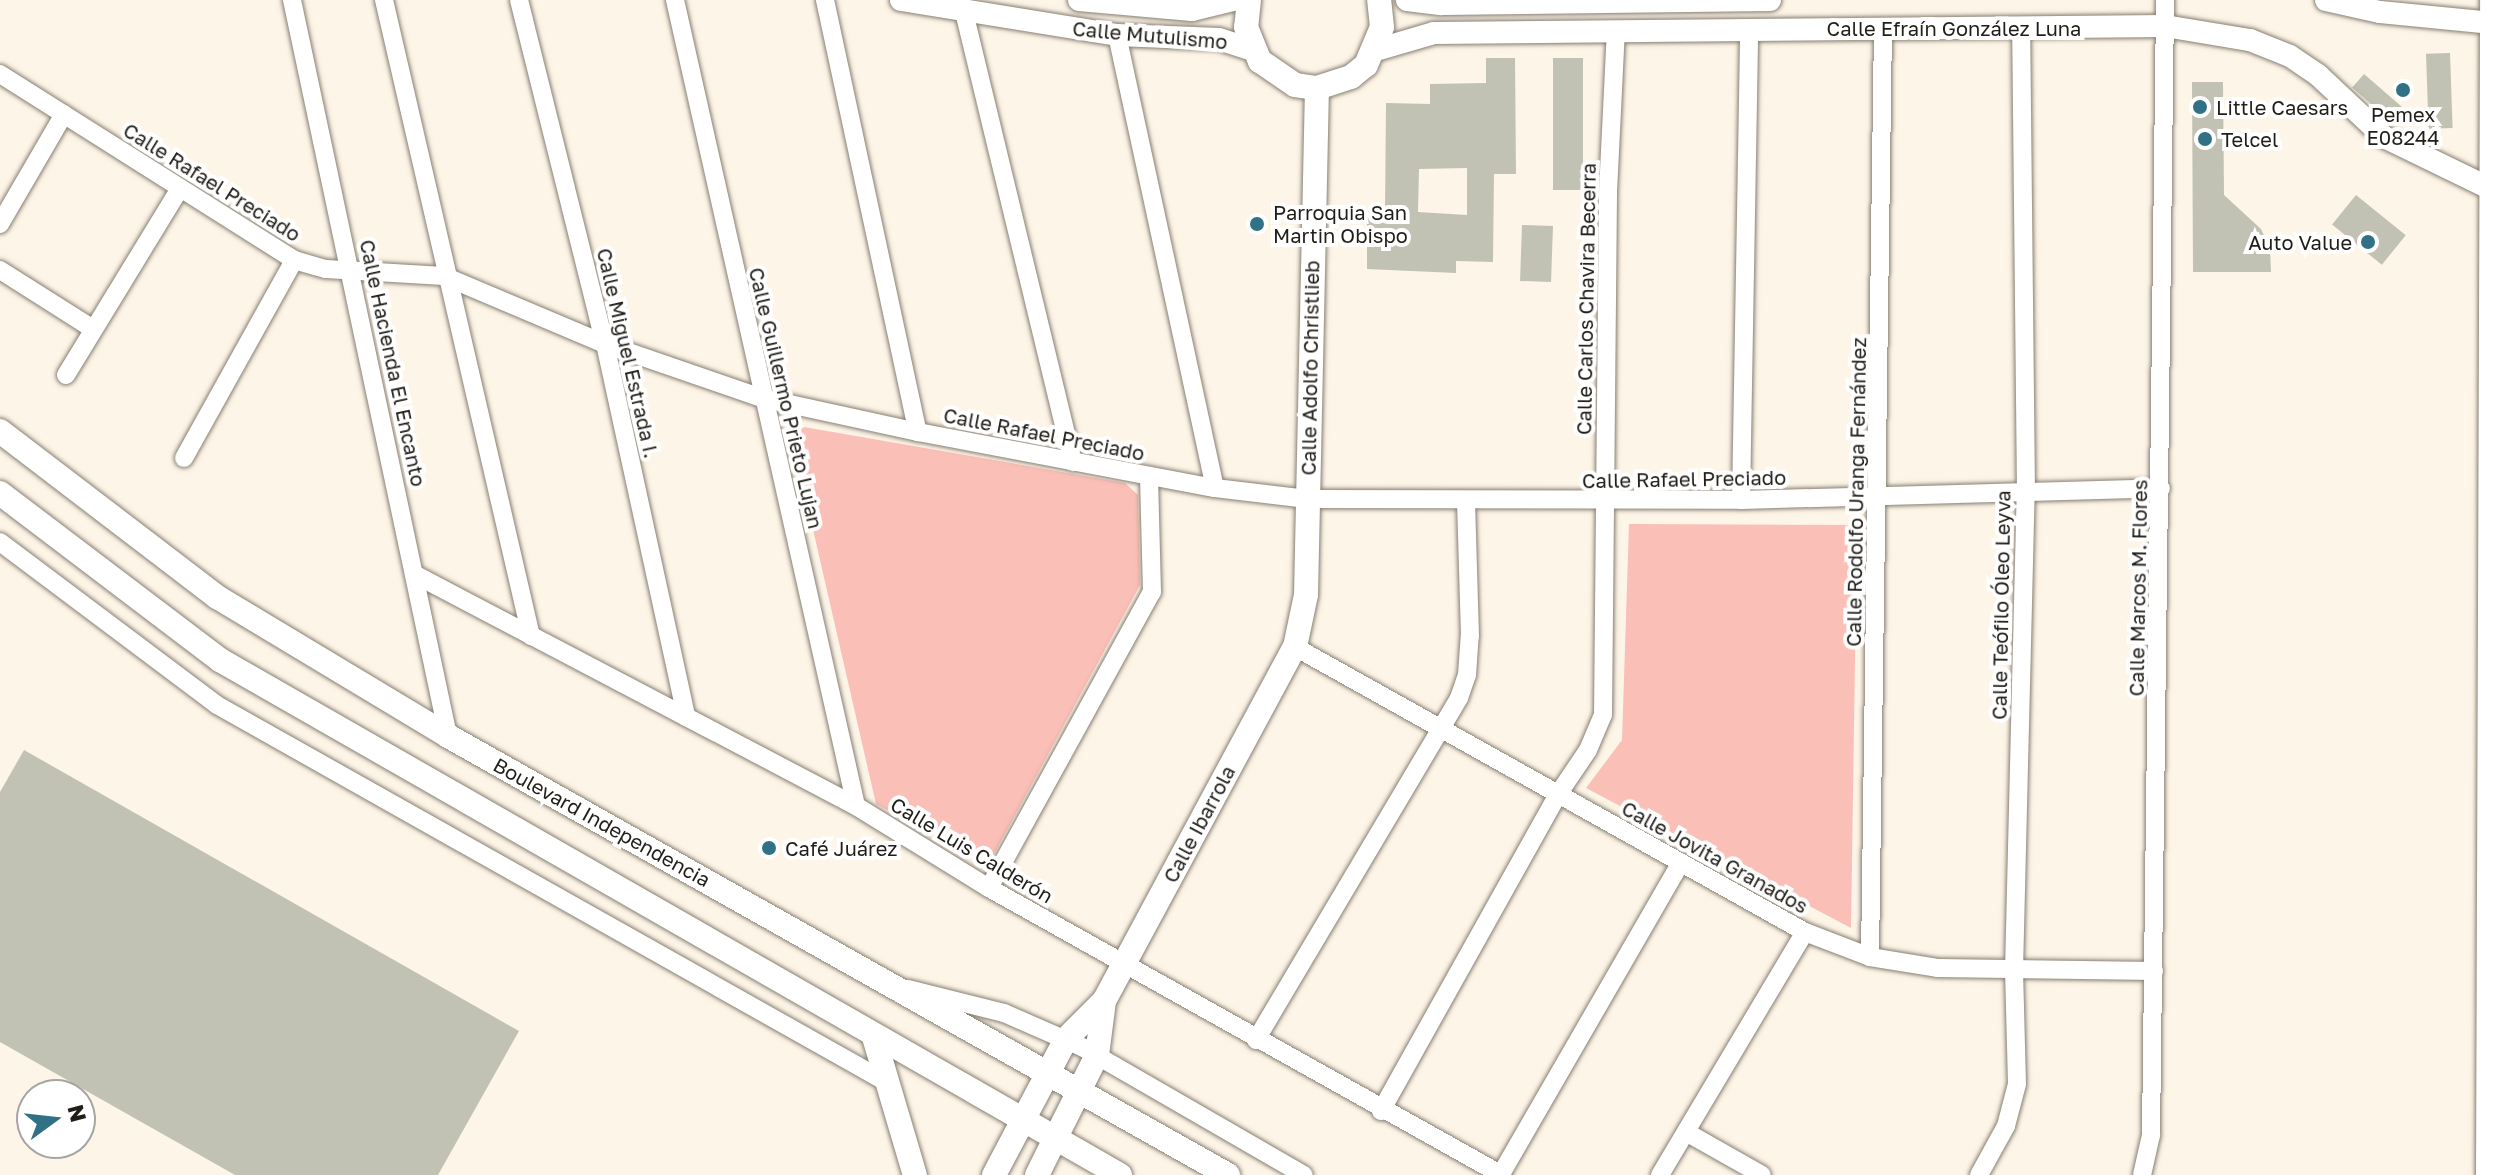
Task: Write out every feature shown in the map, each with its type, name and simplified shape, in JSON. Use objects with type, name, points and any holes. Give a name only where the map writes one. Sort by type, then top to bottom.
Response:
[{"type":"highway","points":[[2491,996],[2496,940]]},
{"type":"main road","points":[[1249,0],[1246,27],[1255,51],[1276,76],[1317,88],[1351,77],[1376,50],[1382,27],[1379,0]]},
{"type":"main road","points":[[2488,1175],[2492,12]]},
{"type":"main road","name":"Calle Adolfo Christlieb","points":[[1295,647],[1306,595],[1317,88]]},
{"type":"main road","name":"Boulevard Independencia","points":[[0,431],[217,597],[448,736],[1228,1175]]},
{"type":"main road","points":[[0,493],[220,660],[874,1037],[1120,1175]]},
{"type":"main road","name":"Calle Ibarrola","points":[[994,1175],[1066,1039],[1104,1001],[1295,647]]},
{"type":"main road","name":"Calle Ibarrola","points":[[1037,1175],[1097,1055],[1104,1001]]},
{"type":"main road","points":[[874,1037],[915,1175]]},
{"type":"street","name":"Calle Hacienda El Encanto","points":[[292,0],[448,736]]},
{"type":"street","points":[[384,0],[444,276],[531,636]]},
{"type":"street","name":"Calle Miguel Estrada I.","points":[[519,0],[605,344],[686,717]]},
{"type":"street","name":"Calle Guillermo Prieto Lujan","points":[[675,0],[856,806]]},
{"type":"street","points":[[825,0],[918,432]]},
{"type":"street","name":"Calle Mutulismo","points":[[901,0],[1117,35],[1219,39],[1255,51]]},
{"type":"street","name":"Calle Mutulismo","points":[[1079,0],[1159,4],[1192,10],[1233,0]]},
{"type":"street","points":[[1407,0],[1442,4],[1770,0]]},
{"type":"street","name":"Calle Marcos M. Flores","points":[[2142,1175],[2151,1135],[2165,0]]},
{"type":"street","points":[[2326,0],[2380,12],[2492,12]]},
{"type":"street","points":[[964,12],[1073,462]]},
{"type":"street","name":"Calle Efraín González Luna","points":[[1376,50],[1434,33],[2165,26],[2250,40],[2290,56],[2318,75],[2384,137],[2489,188]]},
{"type":"street","name":"Calle Teófilo Óleo Leyva","points":[[1979,1175],[2006,1126],[2015,1095],[2014,971],[2026,492],[2021,27]]},
{"type":"street","name":"Calle Rodolfo Uranga Fernández","points":[[1870,957],[1883,28]]},
{"type":"street","points":[[1741,500],[1749,29]]},
{"type":"street","name":"Calle Carlos Chavira Becerra","points":[[1381,1111],[1557,796],[1588,750],[1605,705],[1608,192],[1616,30]]},
{"type":"street","points":[[1117,35],[1215,488]]},
{"type":"street","name":"Calle Rafael Preciado","points":[[0,74],[294,260],[351,271],[444,276],[605,344],[762,398],[1073,462],[1215,488],[1307,499],[1466,503],[1878,498],[2161,488]]},
{"type":"street","points":[[0,224],[64,114]]},
{"type":"street","points":[[66,375],[180,188]]},
{"type":"street","points":[[184,458],[294,260]]},
{"type":"street","points":[[0,270],[93,329]]},
{"type":"street","points":[[989,888],[1152,592],[1149,476]]},
{"type":"street","points":[[1256,1040],[1442,730],[1467,675],[1466,503]]},
{"type":"street","points":[[0,542],[217,705],[890,1084]]},
{"type":"street","name":"Calle Luis Calderón","points":[[414,574],[856,806],[989,888],[1381,1111],[1502,1175]]},
{"type":"street","name":"Calle Jovita Granados","points":[[1295,647],[1805,932],[1870,957],[1904,965],[2014,971],[2154,971]]},
{"type":"street","points":[[1502,1175],[1680,864]]},
{"type":"street","points":[[1660,1175],[1805,932]]},
{"type":"street","points":[[896,987],[1004,1013],[1066,1039],[1304,1175]]},
{"type":"street","points":[[1686,1132],[1762,1175]]},
{"type":"shaded area","points":[[804,427],[1125,483],[1138,495],[1140,585],[988,865],[876,804],[792,438]]},
{"type":"shaded area","points":[[1629,524],[1857,525],[1851,928],[1586,788],[1622,740]]},
{"type":"building","points":[[2450,53],[2453,128],[2429,129],[2426,54]]},
{"type":"building","points":[[1486,58],[1515,58],[1516,174],[1494,174],[1493,262],[1456,261],[1456,273],[1367,269],[1367,211],[1385,211],[1386,103],[1430,104],[1430,84],[1486,83]],"holes":[[[1467,168],[1467,215],[1418,212],[1419,169]]]},
{"type":"building","points":[[1553,58],[1583,58],[1583,190],[1553,190]]},
{"type":"building","points":[[2364,74],[2406,110],[2394,124],[2352,88]]},
{"type":"building","points":[[2192,82],[2223,82],[2224,195],[2261,229],[2270,249],[2271,272],[2193,272]]},
{"type":"building","points":[[2356,195],[2406,235],[2382,265],[2332,225]]},
{"type":"building","points":[[1522,225],[1553,226],[1551,282],[1520,281]]},
{"type":"building","points":[[24,750],[519,1031],[438,1175],[235,1175],[96,1096],[96,1079],[65,1079],[0,1042],[0,792]]},
{"type":"place","name":"Pemex E08244","points":[[2403,90]]},
{"type":"place","name":"Little Caesars","points":[[2200,107]]},
{"type":"place","name":"Telcel","points":[[2205,139]]},
{"type":"place","name":"Parroquia San Martin Obispo","points":[[1257,224]]},
{"type":"place","name":"Auto Value","points":[[2368,242]]},
{"type":"place","name":"Café Juárez","points":[[769,848]]}]
